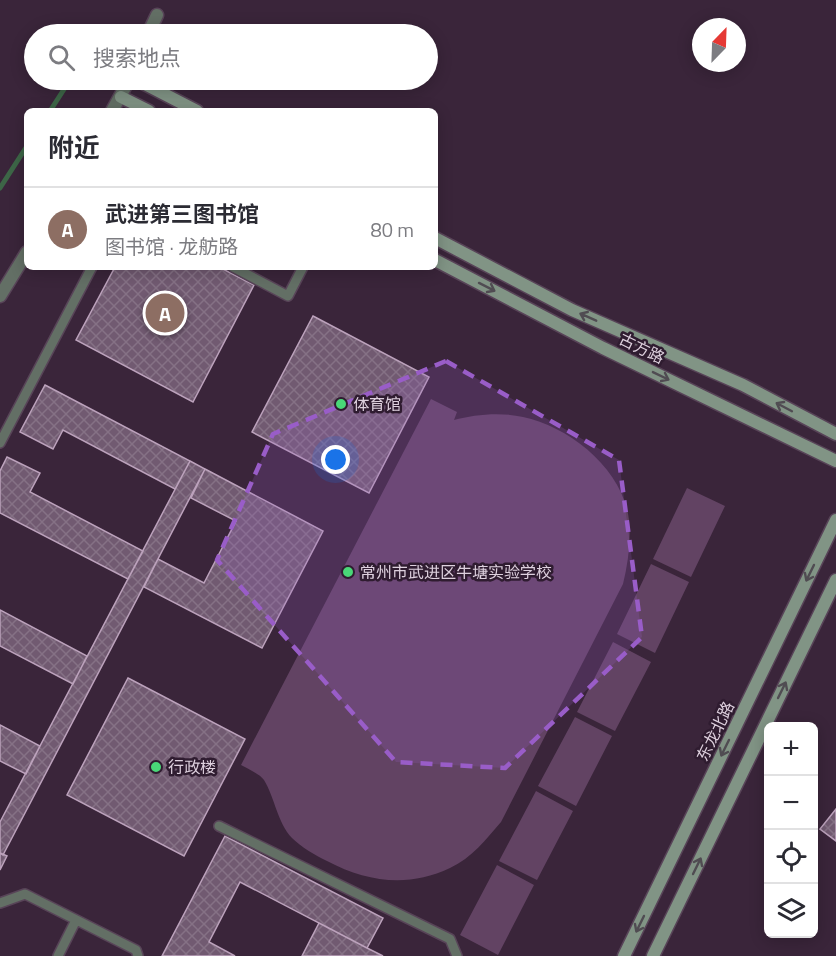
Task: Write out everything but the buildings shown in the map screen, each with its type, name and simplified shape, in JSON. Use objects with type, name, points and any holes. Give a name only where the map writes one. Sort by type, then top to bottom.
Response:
[{"type":"street","points":[[153,24],[157,15]]},
{"type":"street","points":[[114,108],[124,90]]},
{"type":"street","points":[[156,90],[190,108]]},
{"type":"street","points":[[121,97],[143,108]]},
{"type":"street","name":"古方路","points":[[438,240],[572,310],[742,385],[836,434]]},
{"type":"street","points":[[0,296],[24,257]]},
{"type":"street","name":"古方路","points":[[438,262],[603,348],[836,461]]},
{"type":"street","name":"东龙北路","points":[[624,956],[836,520]]},
{"type":"street","points":[[653,956],[836,580]]},
{"type":"lane","points":[[0,443],[90,270]]},
{"type":"lane","points":[[239,270],[288,296],[301,270]]},
{"type":"lane","points":[[219,826],[450,939],[457,956]]},
{"type":"lane","points":[[0,903],[25,894],[136,950],[138,956]]},
{"type":"lane","points":[[58,956],[76,920]]},
{"type":"highlighted area","points":[[446,361],[619,460],[642,637],[505,768],[396,762],[217,560],[273,434]]},
{"type":"shaded area","points":[[431,399],[457,412],[454,420],[488,414],[515,415],[541,422],[576,441],[591,453],[617,484],[625,501],[629,520],[629,552],[623,584],[501,822],[472,854],[458,864],[419,878],[388,880],[357,874],[300,845],[283,825],[264,780],[241,765]]},
{"type":"shaded area","points":[[687,488],[725,506],[691,577],[653,559]]},
{"type":"shaded area","points":[[651,564],[689,582],[655,653],[617,634]]},
{"type":"shaded area","points":[[613,642],[651,662],[615,731],[577,712]]},
{"type":"shaded area","points":[[575,717],[612,736],[576,806],[538,786]]},
{"type":"shaded area","points":[[536,791],[573,811],[537,880],[499,861]]},
{"type":"shaded area","points":[[497,865],[534,885],[498,955],[460,935]]},
{"type":"waterway","points":[[52,108],[64,90]]},
{"type":"waterway","points":[[0,188],[24,151]]},
{"type":"place","name":"武进第三图书馆","points":[[165,313]]},
{"type":"place","name":"体育馆","points":[[341,404]]},
{"type":"place","name":"常州市武进区牛塘实验学校","points":[[348,572]]},
{"type":"place","name":"行政楼","points":[[156,767]]}]
